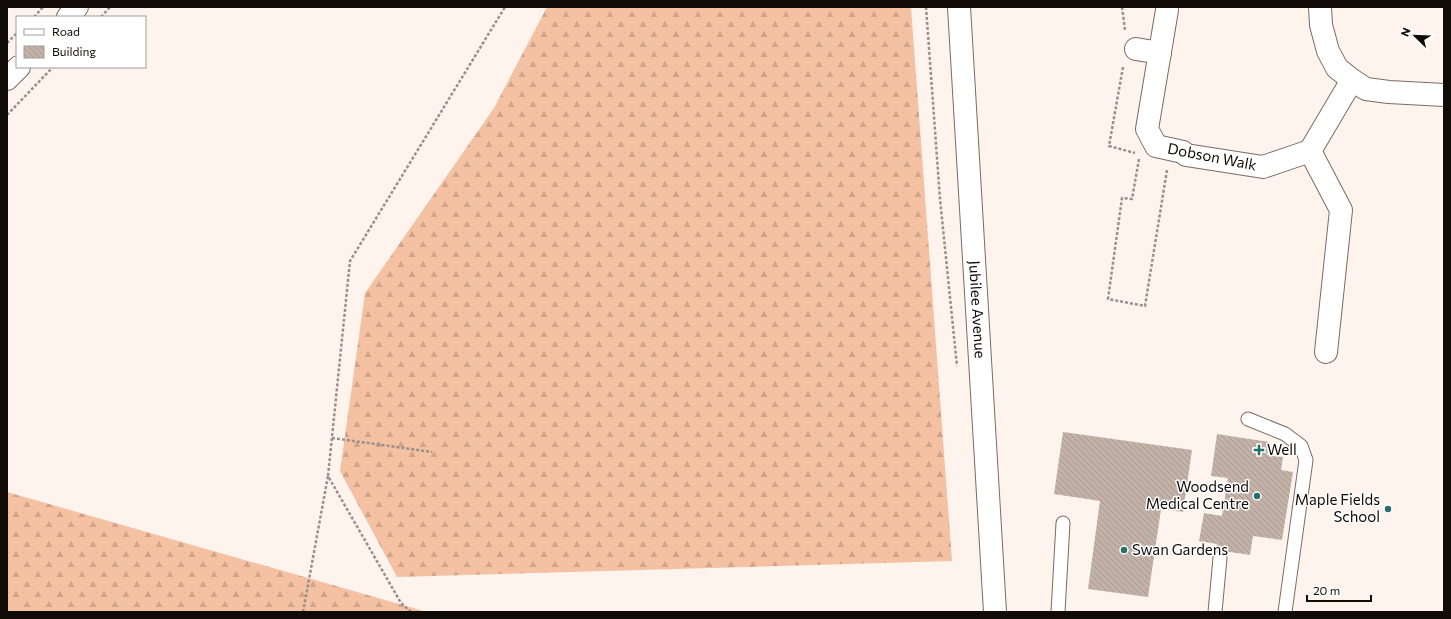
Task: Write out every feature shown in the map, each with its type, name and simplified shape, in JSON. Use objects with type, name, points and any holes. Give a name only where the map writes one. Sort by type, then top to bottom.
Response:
[{"type":"main road","points":[[69,16],[77,7]]},
{"type":"main road","name":"Jubilee Avenue","points":[[959,7],[995,612]]},
{"type":"main road","points":[[1320,7],[1320,26],[1328,51],[1337,68],[1352,80],[1366,89],[1389,92],[1444,95]]},
{"type":"main road","name":"Dobson Walk","points":[[1167,10],[1147,129],[1156,146],[1183,152],[1186,155],[1262,167],[1310,151]]},
{"type":"main road","points":[[1128,48],[1160,53]]},
{"type":"main road","points":[[7,79],[18,68]]},
{"type":"main road","points":[[1326,352],[1341,210],[1310,151],[1352,80]]},
{"type":"lane","points":[[1248,419],[1285,434],[1301,446],[1306,460],[1285,612]]},
{"type":"lane","points":[[1058,612],[1063,523]]},
{"type":"lane","points":[[1215,612],[1220,558]]},
{"type":"path","points":[[35,16],[43,7]]},
{"type":"path","points":[[102,16],[110,7]]},
{"type":"path","points":[[303,612],[328,476],[350,261],[505,7]]},
{"type":"path","points":[[926,7],[940,198],[957,367]]},
{"type":"path","points":[[1122,7],[1128,48],[1110,146],[1140,154],[1132,199],[1122,198],[1108,299],[1145,306],[1167,167]]},
{"type":"path","points":[[7,43],[16,34]]},
{"type":"path","points":[[7,115],[52,68]]},
{"type":"path","points":[[332,438],[432,452]]},
{"type":"path","points":[[328,476],[401,603],[411,612]]},
{"type":"green space","points":[[547,7],[911,7],[952,561],[397,577],[340,471],[365,293],[494,108]]},
{"type":"green space","points":[[7,492],[427,612],[7,612]]},
{"type":"building","name":"Swan Gardens","points":[[1063,432],[1192,450],[1183,512],[1161,509],[1148,597],[1088,589],[1100,501],[1054,494]]},
{"type":"building","name":"Woodsend Medical Centre","points":[[1217,434],[1269,442],[1267,455],[1283,457],[1281,470],[1293,472],[1282,540],[1253,536],[1250,555],[1216,550],[1217,544],[1199,541],[1204,513],[1222,516],[1228,478],[1211,476]]},
{"type":"place","name":"Well","points":[[1259,450]]},
{"type":"place","name":"Woodsend Medical Centre","points":[[1257,496]]},
{"type":"place","name":"Maple Fields School","points":[[1388,509]]},
{"type":"place","name":"Swan Gardens","points":[[1124,550]]}]
